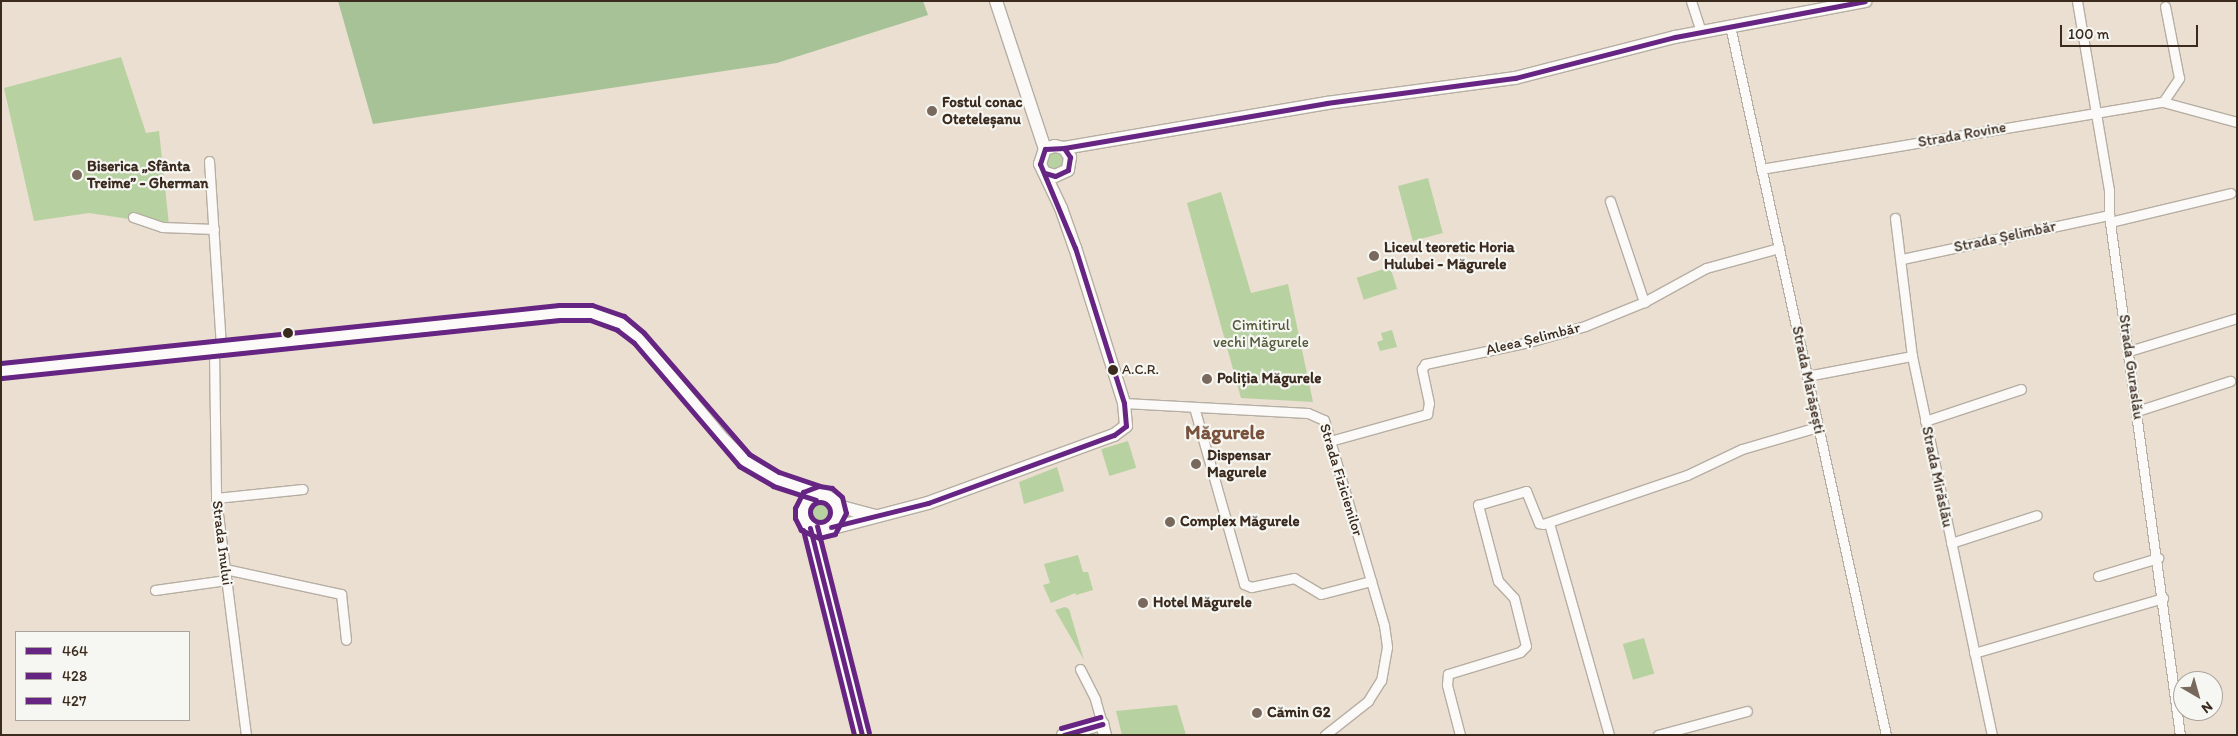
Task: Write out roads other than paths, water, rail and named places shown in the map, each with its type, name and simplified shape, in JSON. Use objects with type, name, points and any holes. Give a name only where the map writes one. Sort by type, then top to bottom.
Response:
[{"type":"main road","points":[[820,528],[878,517],[928,502],[1124,429],[1127,418],[1124,404],[1061,208],[1046,173],[1040,164],[1045,149],[996,1]]},
{"type":"main road","points":[[1045,149],[1055,146],[1064,148],[1091,144],[1327,103],[1515,78],[1701,32],[1866,1]]},
{"type":"main road","points":[[1061,208],[1061,186],[1071,160],[1091,144]]},
{"type":"main road","points":[[1064,148],[1071,160]]},
{"type":"main road","points":[[1046,173],[1055,176],[1065,173]]},
{"type":"main road","points":[[1,372],[577,312],[602,314],[630,330],[733,450],[756,468],[783,482],[832,498],[838,506],[838,517],[820,528],[812,547],[862,735]]},
{"type":"main road","points":[[783,482],[801,512],[820,528]]},
{"type":"main road","points":[[801,512],[807,498],[818,494]]},
{"type":"main road","points":[[838,506],[878,517]]},
{"type":"main road","points":[[1063,735],[1104,729]]},
{"type":"street","points":[[1691,1],[1701,32]]},
{"type":"street","name":"Strada Guraslău","points":[[2077,1],[2109,190],[2110,218],[2158,558],[2180,735]]},
{"type":"street","points":[[2165,6],[2178,78],[2163,102],[2237,122]]},
{"type":"street","name":"Strada Mărășești","points":[[1730,26],[1886,735]]},
{"type":"street","name":"Strada Rovine","points":[[1761,169],[2163,102]]},
{"type":"street","name":"Strada Inului","points":[[209,161],[214,229],[218,349],[216,498],[246,735]]},
{"type":"street","name":"Strada Șelimbăr","points":[[1902,259],[2231,193]]},
{"type":"street","points":[[1610,201],[1644,302]]},
{"type":"street","points":[[133,217],[162,227],[214,229]]},
{"type":"street","name":"Strada Mirăslău","points":[[1895,218],[1902,259],[1900,274],[1912,356],[1992,735]]},
{"type":"street","name":"Aleea Șelimbăr","points":[[1330,441],[1427,414],[1429,403],[1422,369],[1425,364],[1560,334],[1644,302],[1706,268],[1779,248]]},
{"type":"street","points":[[2129,351],[2237,318]]},
{"type":"street","points":[[1807,376],[1912,356]]},
{"type":"street","points":[[2137,411],[2230,381]]},
{"type":"street","points":[[1925,421],[2021,389]]},
{"type":"street","name":"Strada Fizicienilor","points":[[1124,404],[1314,414],[1324,420],[1384,625],[1384,669],[1368,701],[1325,735]]},
{"type":"street","points":[[1194,407],[1244,584],[1252,587],[1294,578],[1321,594],[1371,581]]},
{"type":"street","points":[[1460,735],[1447,685],[1448,674],[1520,652],[1526,646],[1514,598],[1498,581],[1478,505],[1526,491],[1539,523],[1549,523],[1687,475],[1742,449],[1817,427]]},
{"type":"street","points":[[216,498],[303,488]]},
{"type":"street","points":[[1951,543],[2037,515]]},
{"type":"street","points":[[1549,523],[1609,735]]},
{"type":"street","points":[[2098,576],[2158,558]]},
{"type":"street","points":[[225,569],[341,594],[346,640]]},
{"type":"street","points":[[154,590],[226,580]]},
{"type":"street","points":[[1974,653],[2163,598]]},
{"type":"street","points":[[1080,669],[1095,699],[1104,729]]},
{"type":"street","points":[[1658,735],[1747,711]]},
{"type":"place","name":"Fostul conac Oteteleșanu","points":[[932,111]]},
{"type":"place","name":"Biserica „Sfânta Treime” - Gherman","points":[[77,175]]},
{"type":"place","name":"Liceul teoretic Horia Hulubei - Măgurele","points":[[1374,256]]},
{"type":"place","name":"A.C.R.","points":[[1113,370]]},
{"type":"place","name":"Poliția Măgurele","points":[[1207,379]]},
{"type":"place","name":"Dispensar Magurele","points":[[1196,464]]},
{"type":"place","name":"Complex Măgurele","points":[[1170,522]]},
{"type":"place","name":"Hotel Măgurele","points":[[1143,603]]},
{"type":"place","name":"Cămin G2","points":[[1257,713]]},
{"type":"district","name":"Măgurele","points":[[1225,432]]},
{"type":"park label","name":"Cimitirul vechi Măgurele","points":[[1261,334]]}]
